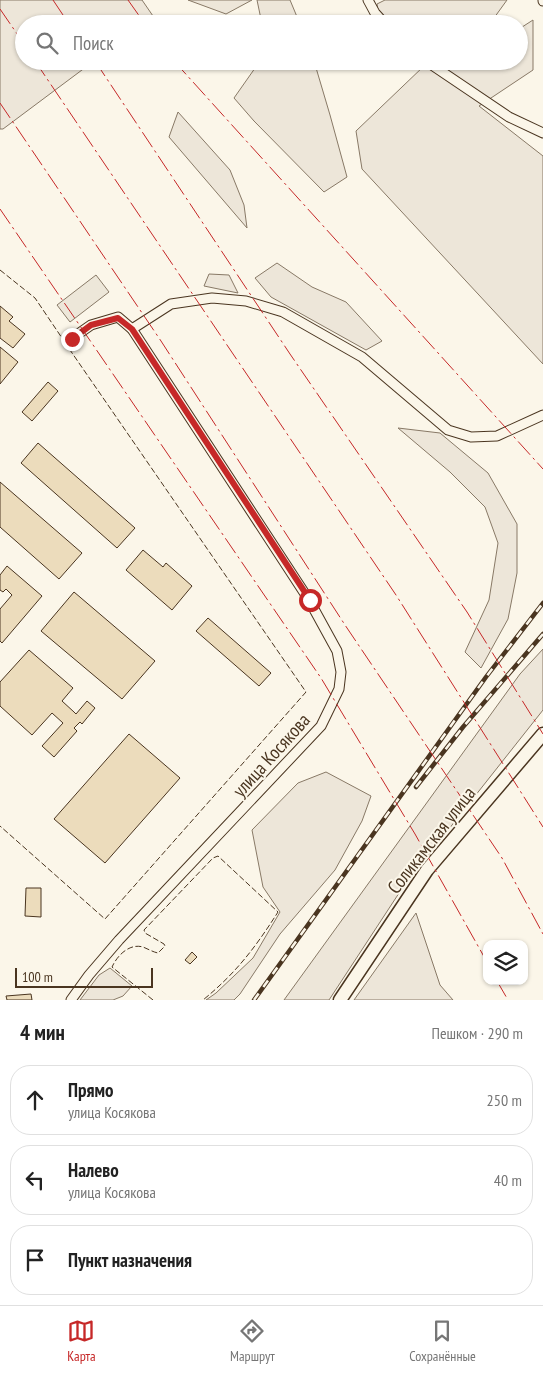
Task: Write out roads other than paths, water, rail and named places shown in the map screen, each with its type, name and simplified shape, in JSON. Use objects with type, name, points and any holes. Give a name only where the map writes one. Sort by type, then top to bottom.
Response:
[{"type":"main road","name":"Соликамская улица","points":[[340,1000],[427,870],[543,734]]},
{"type":"street","points":[[368,0],[376,15]]},
{"type":"street","points":[[439,70],[509,117],[543,133]]},
{"type":"street","points":[[72,339],[91,325],[118,318],[132,329],[171,304],[212,298],[246,301],[283,312],[362,357],[448,430],[471,437],[497,436],[543,415]]},
{"type":"street","name":"улица Косякова","points":[[71,1000],[89,975],[119,940],[321,726],[340,689],[341,672],[337,651],[310,600],[132,329]]},
{"type":"railway","points":[[254,1000],[486,677],[543,603]]},
{"type":"railway","points":[[416,787],[463,727],[543,634]]}]
